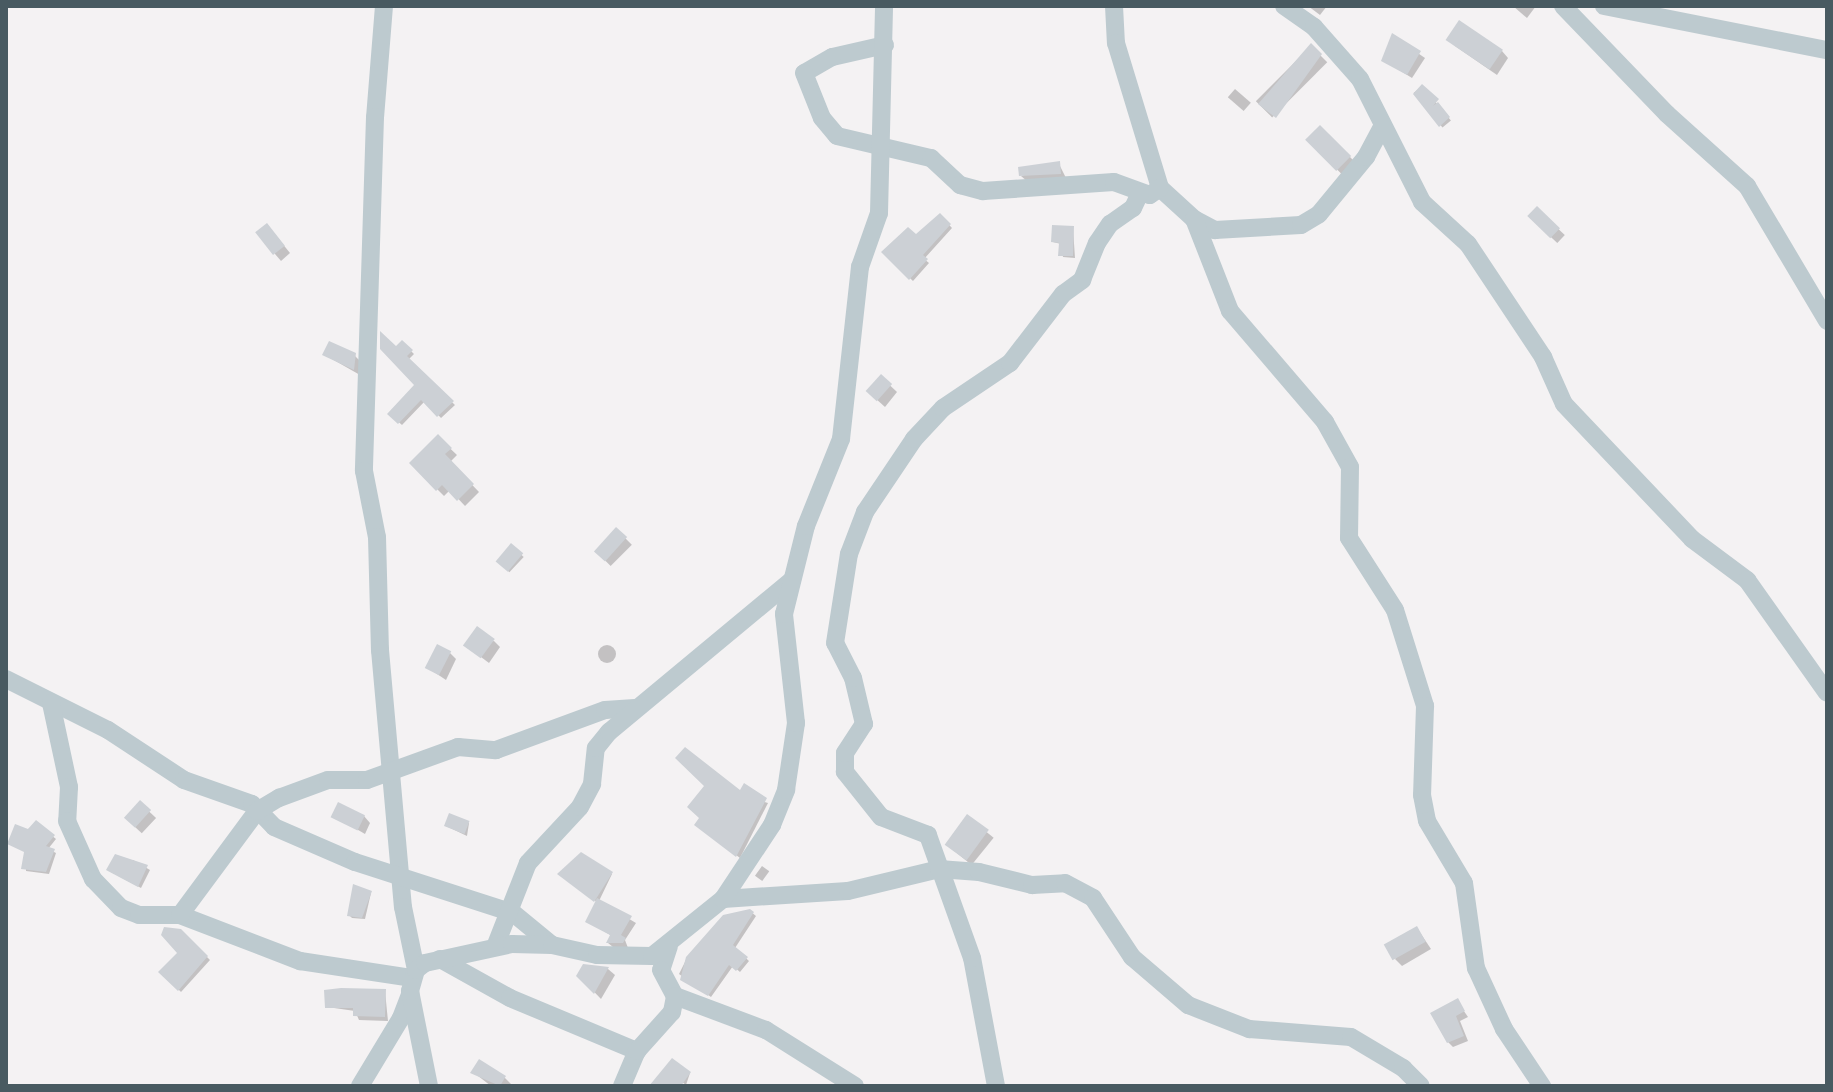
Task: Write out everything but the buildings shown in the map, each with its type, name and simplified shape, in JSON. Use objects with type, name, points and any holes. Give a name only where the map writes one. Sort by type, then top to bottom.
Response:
[{"type":"street","points":[[384,6],[375,117],[373,298],[364,471],[377,537],[376,591],[404,875],[403,907],[429,1086]]},
{"type":"street","points":[[360,1086],[401,1018],[413,980],[440,959],[495,947],[552,945],[635,958],[669,946],[723,899],[772,825],[786,790],[796,723],[784,614],[806,526],[841,439],[860,267],[879,213],[884,6]]},
{"type":"street","points":[[1114,6],[1116,43],[1160,188],[1194,219],[1235,231],[1301,225],[1331,204],[1382,127]]},
{"type":"street","points":[[1284,6],[1314,27],[1360,79],[1422,202],[1468,244],[1543,357],[1564,404],[1692,539],[1747,580],[1827,693]]},
{"type":"street","points":[[1563,6],[1620,68],[1763,204],[1827,321]]},
{"type":"street","points":[[1604,6],[1827,50]]},
{"type":"street","points":[[885,45],[832,57],[804,73],[829,129],[852,142],[931,158],[960,185],[983,191],[1114,182],[1140,193],[1160,188]]},
{"type":"street","points":[[996,1086],[972,958],[928,835],[881,817],[845,772],[845,753],[864,724],[853,678],[835,643],[849,554],[870,503],[914,439],[951,402],[1010,363],[1063,294],[1082,280],[1097,243],[1110,224],[1133,208],[1140,193]]},
{"type":"street","points":[[1194,219],[1230,311],[1325,422],[1350,467],[1349,538],[1395,610],[1425,706],[1422,795],[1427,821],[1464,883],[1470,943],[1482,982],[1504,1029],[1542,1086]]},
{"type":"street","points":[[495,947],[528,863],[580,807],[592,784],[596,748],[635,708],[792,580]]},
{"type":"street","points":[[6,679],[108,730],[184,780],[237,796],[274,827],[355,862],[404,875],[508,911],[552,945]]},
{"type":"street","points":[[51,703],[69,787],[67,821],[93,879],[130,912],[180,915],[300,961],[413,980]]},
{"type":"street","points":[[180,915],[257,811],[328,780],[367,780],[458,747],[496,750],[605,710],[635,708]]},
{"type":"street","points":[[723,899],[848,891],[939,869],[1079,888],[1093,898],[1132,957],[1188,1005],[1249,1029],[1351,1037],[1403,1068],[1421,1086]]},
{"type":"street","points":[[622,1086],[637,1051],[672,1012],[675,996],[661,970],[669,946]]},
{"type":"street","points":[[440,959],[510,998],[637,1051]]},
{"type":"street","points":[[675,996],[766,1030],[855,1086]]}]
